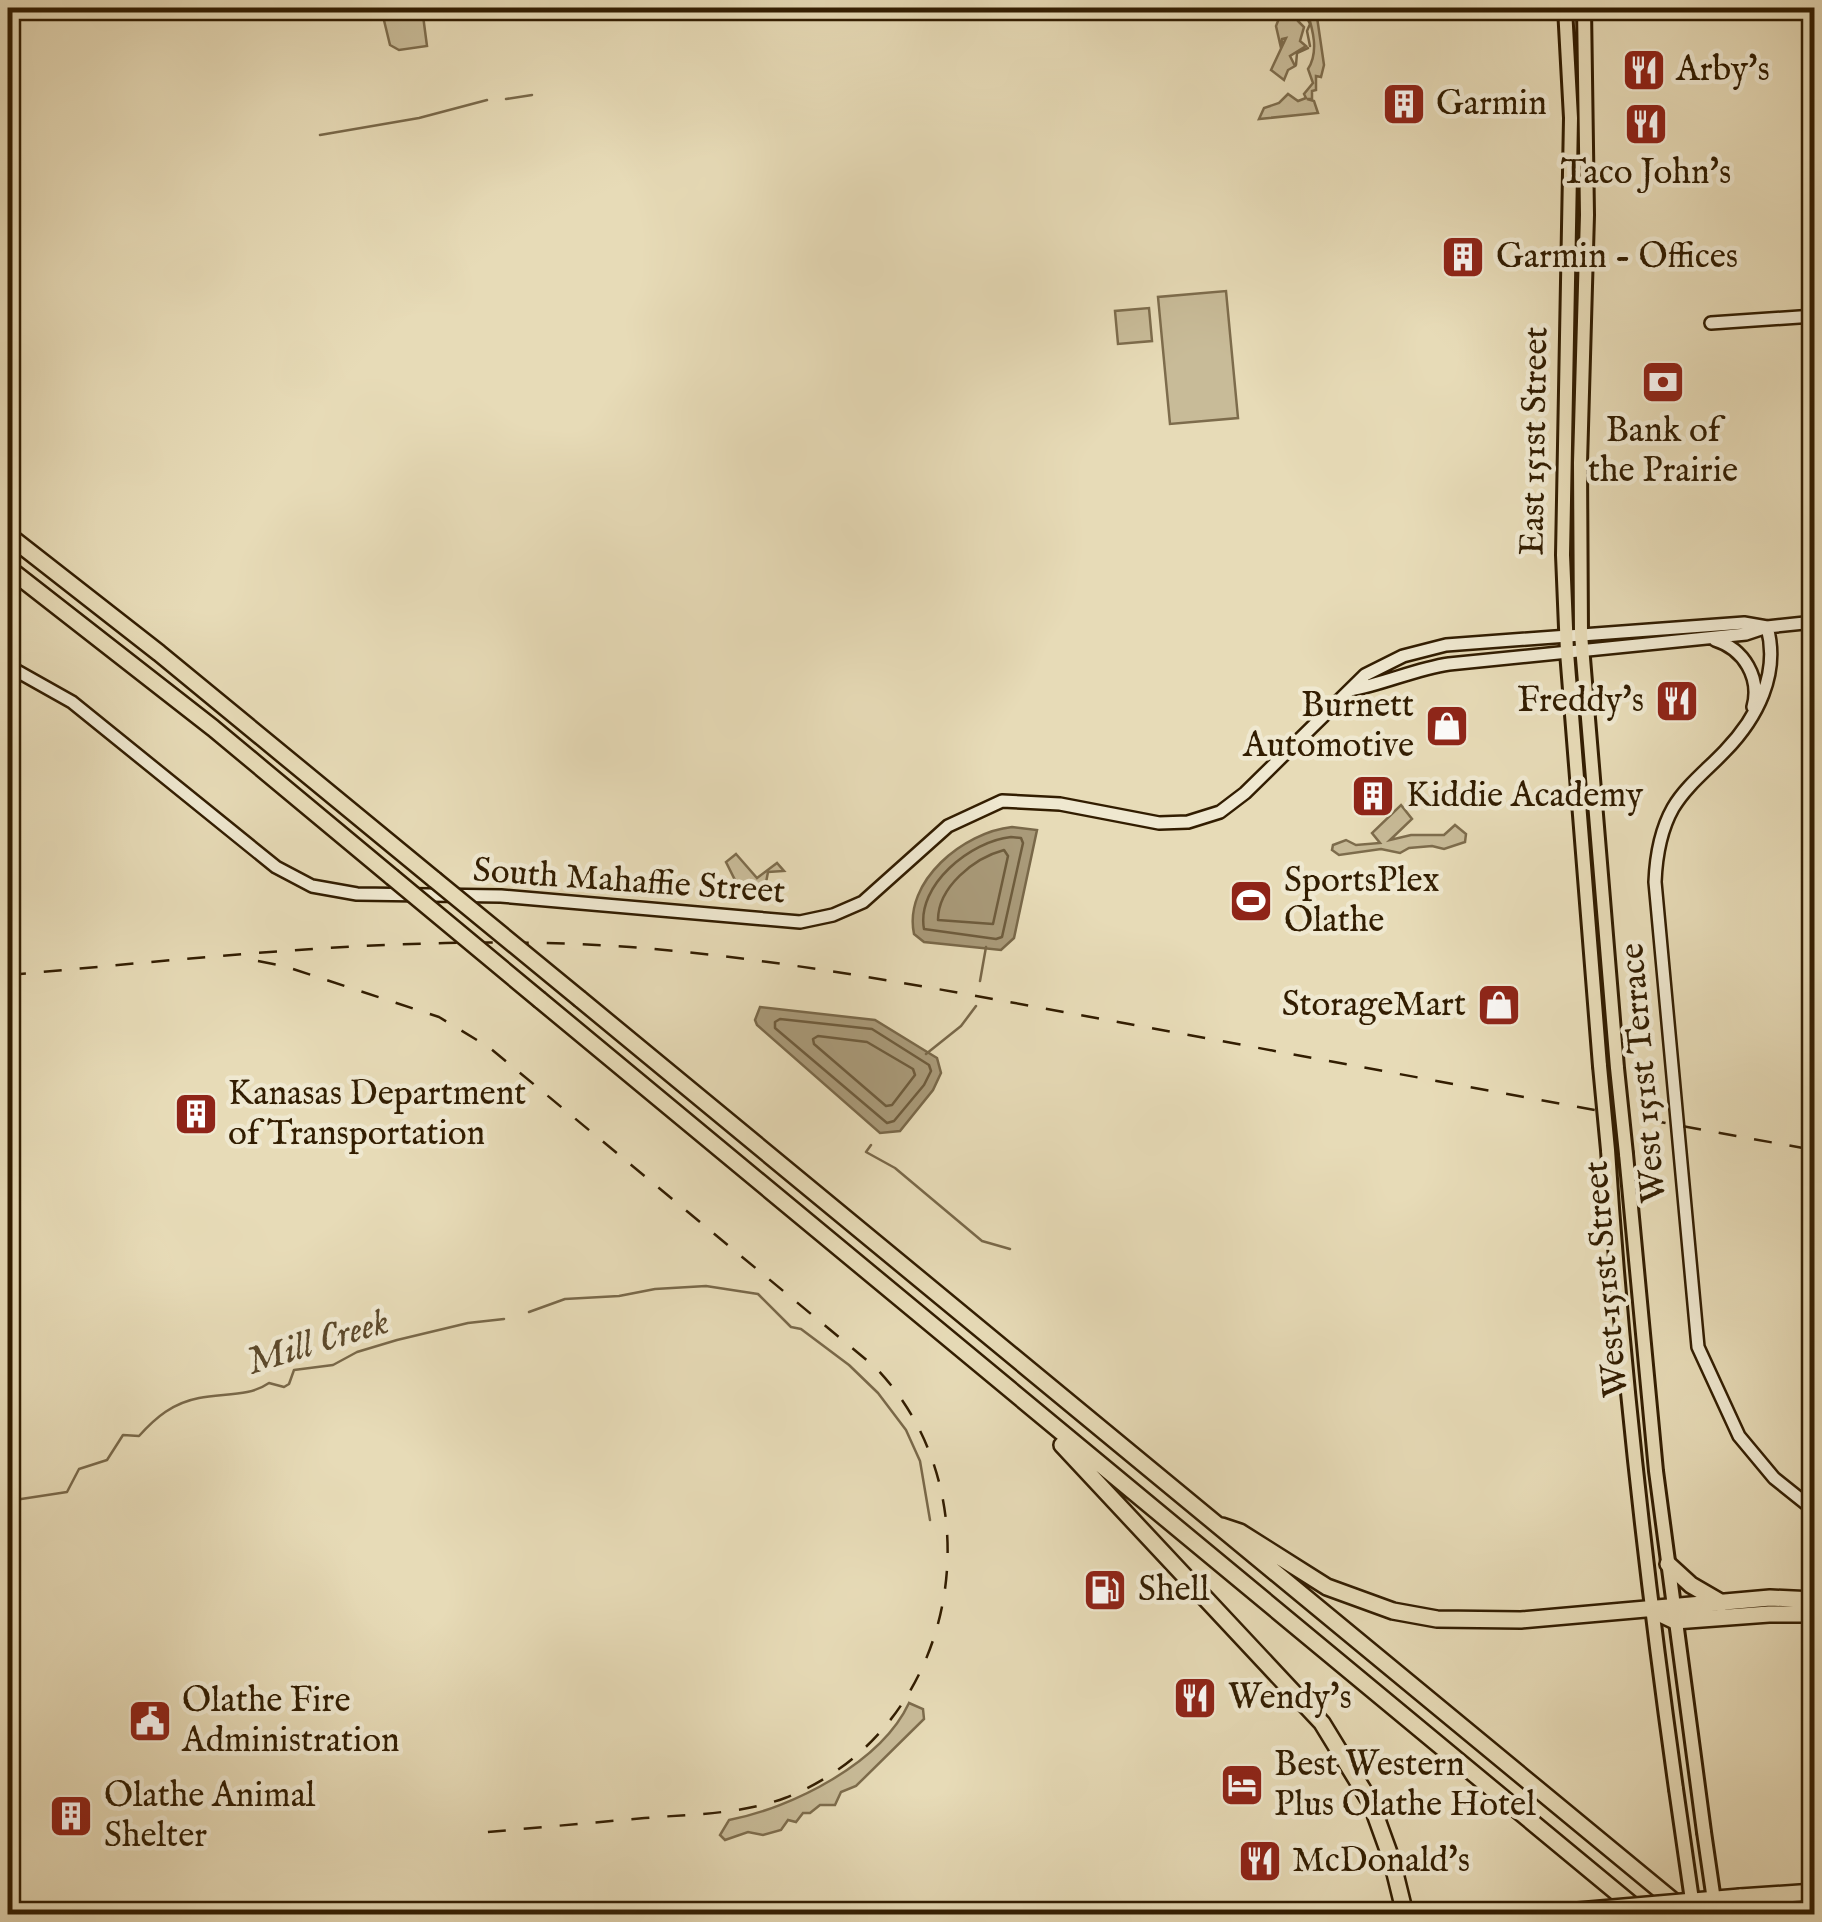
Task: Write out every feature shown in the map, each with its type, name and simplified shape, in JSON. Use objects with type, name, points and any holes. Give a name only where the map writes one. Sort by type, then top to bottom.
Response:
[{"type":"highway","points":[[8,536],[174,664],[1691,1914]]},
{"type":"highway","points":[[8,568],[213,728],[1643,1914]]},
{"type":"highway","points":[[1019,1399],[1322,1723],[1371,1803],[1392,1861],[1405,1914]]},
{"type":"highway","points":[[1211,1522],[1240,1532],[1327,1588],[1404,1613],[1481,1622],[1650,1609],[1674,1614],[1814,1614]]},
{"type":"highway","points":[[1668,1564],[1722,1603]]},
{"type":"highway","points":[[1674,1614],[1722,1603],[1781,1598],[1814,1600]]},
{"type":"highway","points":[[1536,1914],[1814,1892]]},
{"type":"main road","name":"East 151st Street","points":[[1565,8],[1571,118],[1562,463],[1566,635]]},
{"type":"main road","points":[[1573,8],[1585,34]]},
{"type":"main road","name":"East 151st Street","points":[[1582,634],[1580,463],[1587,164],[1584,8]]},
{"type":"main road","points":[[1567,44],[1577,53],[1580,146],[1587,164]]},
{"type":"main road","name":"West 151st Street","points":[[1582,634],[1618,1068],[1668,1564],[1716,1914]]},
{"type":"main road","name":"West 151st Street","points":[[1566,635],[1621,1350],[1650,1609],[1691,1914]]},
{"type":"street","points":[[1711,323],[1814,316]]},
{"type":"street","name":"South Mahaffie Street","points":[[8,666],[72,702],[276,867],[312,886],[357,894],[517,897],[617,904],[788,922],[816,919],[862,902],[948,826],[1002,802],[1060,804],[1159,823],[1188,822],[1220,812],[1246,793],[1365,675],[1424,650],[1446,645],[1744,622],[1768,627]]},
{"type":"street","points":[[1768,627],[1814,622]]},
{"type":"street","name":"South Mahaffie Street","points":[[1350,690],[1428,667],[1746,634],[1768,627]]},
{"type":"street","name":"West 151st Terrace","points":[[1768,627],[1769,677],[1761,702],[1748,726],[1672,810],[1656,859],[1659,930],[1698,1347],[1739,1436],[1774,1478],[1814,1510]]},
{"type":"street","points":[[1701,639],[1727,644],[1751,671],[1756,698],[1748,726]]},
{"type":"shaded area","points":[[381,8],[422,8],[427,46],[399,50],[390,45]]},
{"type":"shaded area","points":[[1283,8],[1301,8],[1298,21],[1304,27],[1300,41],[1306,46],[1290,56],[1295,66],[1288,70],[1284,80],[1271,70],[1286,38],[1282,39],[1281,48],[1276,26]]},
{"type":"shaded area","points":[[1317,8],[1326,8],[1327,16],[1317,17],[1324,65],[1321,77],[1316,76],[1312,99],[1307,99],[1314,101],[1318,113],[1259,119],[1264,108],[1279,103],[1288,94],[1298,101],[1306,98],[1304,94],[1313,83],[1308,69],[1314,48],[1307,11],[1317,15]]},
{"type":"shaded area","points":[[1226,291],[1238,418],[1170,424],[1158,297]]},
{"type":"shaded area","points":[[1149,308],[1152,341],[1118,344],[1115,311]]},
{"type":"shaded area","points":[[1401,805],[1412,819],[1390,840],[1411,835],[1444,835],[1455,825],[1466,834],[1465,842],[1444,849],[1409,848],[1400,853],[1381,849],[1339,855],[1332,850],[1333,845],[1346,840],[1356,845],[1380,843],[1372,833]]},
{"type":"shaded area","points":[[736,854],[757,878],[777,863],[784,871],[768,872],[765,888],[737,884],[726,862]]},
{"type":"shaded area","points":[[909,1703],[923,1709],[924,1719],[856,1786],[841,1792],[835,1805],[820,1805],[803,1813],[796,1822],[788,1820],[781,1830],[763,1835],[748,1832],[725,1840],[720,1835],[729,1820],[780,1805],[832,1780],[878,1745]]},
{"type":"water","points":[[1012,827],[1037,830],[1014,938],[1001,950],[924,942],[914,934],[913,914],[918,896],[941,862],[975,838]]},
{"type":"water","points":[[760,1007],[875,1020],[937,1058],[941,1073],[933,1090],[900,1131],[880,1133],[757,1025]]},
{"type":"waterway","points":[[1304,12],[1310,24],[1310,46]]},
{"type":"waterway","points":[[1296,65],[1297,53],[1308,48]]},
{"type":"waterway","points":[[506,99],[532,95]]},
{"type":"waterway","points":[[320,135],[419,118],[487,100]]},
{"type":"waterway","points":[[980,981],[986,947]]},
{"type":"waterway","points":[[926,1054],[961,1026],[976,1006]]},
{"type":"waterway","points":[[871,1145],[866,1152],[895,1168],[982,1241],[1010,1249]]},
{"type":"waterway","name":"Mill Creek","points":[[529,1312],[565,1299],[655,1289],[706,1286],[758,1294],[791,1327],[801,1329],[849,1365],[878,1393],[906,1430],[920,1461],[930,1520]]},
{"type":"waterway","name":"Mill Creek","points":[[8,1501],[67,1492],[79,1469],[107,1460],[123,1435],[139,1436],[181,1403],[244,1393],[269,1383],[284,1387],[294,1370],[333,1365],[357,1352],[397,1340],[468,1323],[504,1319]]},
{"type":"railway","points":[[8,975],[240,954],[396,945],[552,943],[693,953],[942,990],[1814,1150]]},
{"type":"railway","points":[[258,961],[439,1017],[490,1048],[875,1367],[914,1420],[938,1480],[948,1543],[942,1606],[923,1666],[890,1721],[844,1766],[785,1798],[738,1810],[476,1833]]},
{"type":"place","name":"Arby's","points":[[1644,70]]},
{"type":"place","name":"Garmin","points":[[1404,104]]},
{"type":"place","name":"Taco John's","points":[[1646,124]]},
{"type":"place","name":"Garmin - Offices","points":[[1463,257]]},
{"type":"place","name":"Bank of the Prairie","points":[[1663,382]]},
{"type":"place","name":"Freddy's","points":[[1677,701]]},
{"type":"place","name":"Burnett Automotive","points":[[1447,726]]},
{"type":"place","name":"Kiddie Academy","points":[[1373,796]]},
{"type":"place","name":"SportsPlex Olathe","points":[[1251,901]]},
{"type":"place","name":"StorageMart","points":[[1499,1005]]},
{"type":"place","name":"Kanasas Department of Transportation","points":[[196,1114]]},
{"type":"place","name":"Shell","points":[[1105,1590]]},
{"type":"place","name":"Wendy's","points":[[1195,1698]]},
{"type":"place","name":"Olathe Fire Administration","points":[[150,1721]]},
{"type":"place","name":"Best Western Plus Olathe Hotel","points":[[1242,1785]]},
{"type":"place","name":"Olathe Animal Shelter","points":[[71,1816]]},
{"type":"place","name":"McDonald's","points":[[1260,1861]]}]
